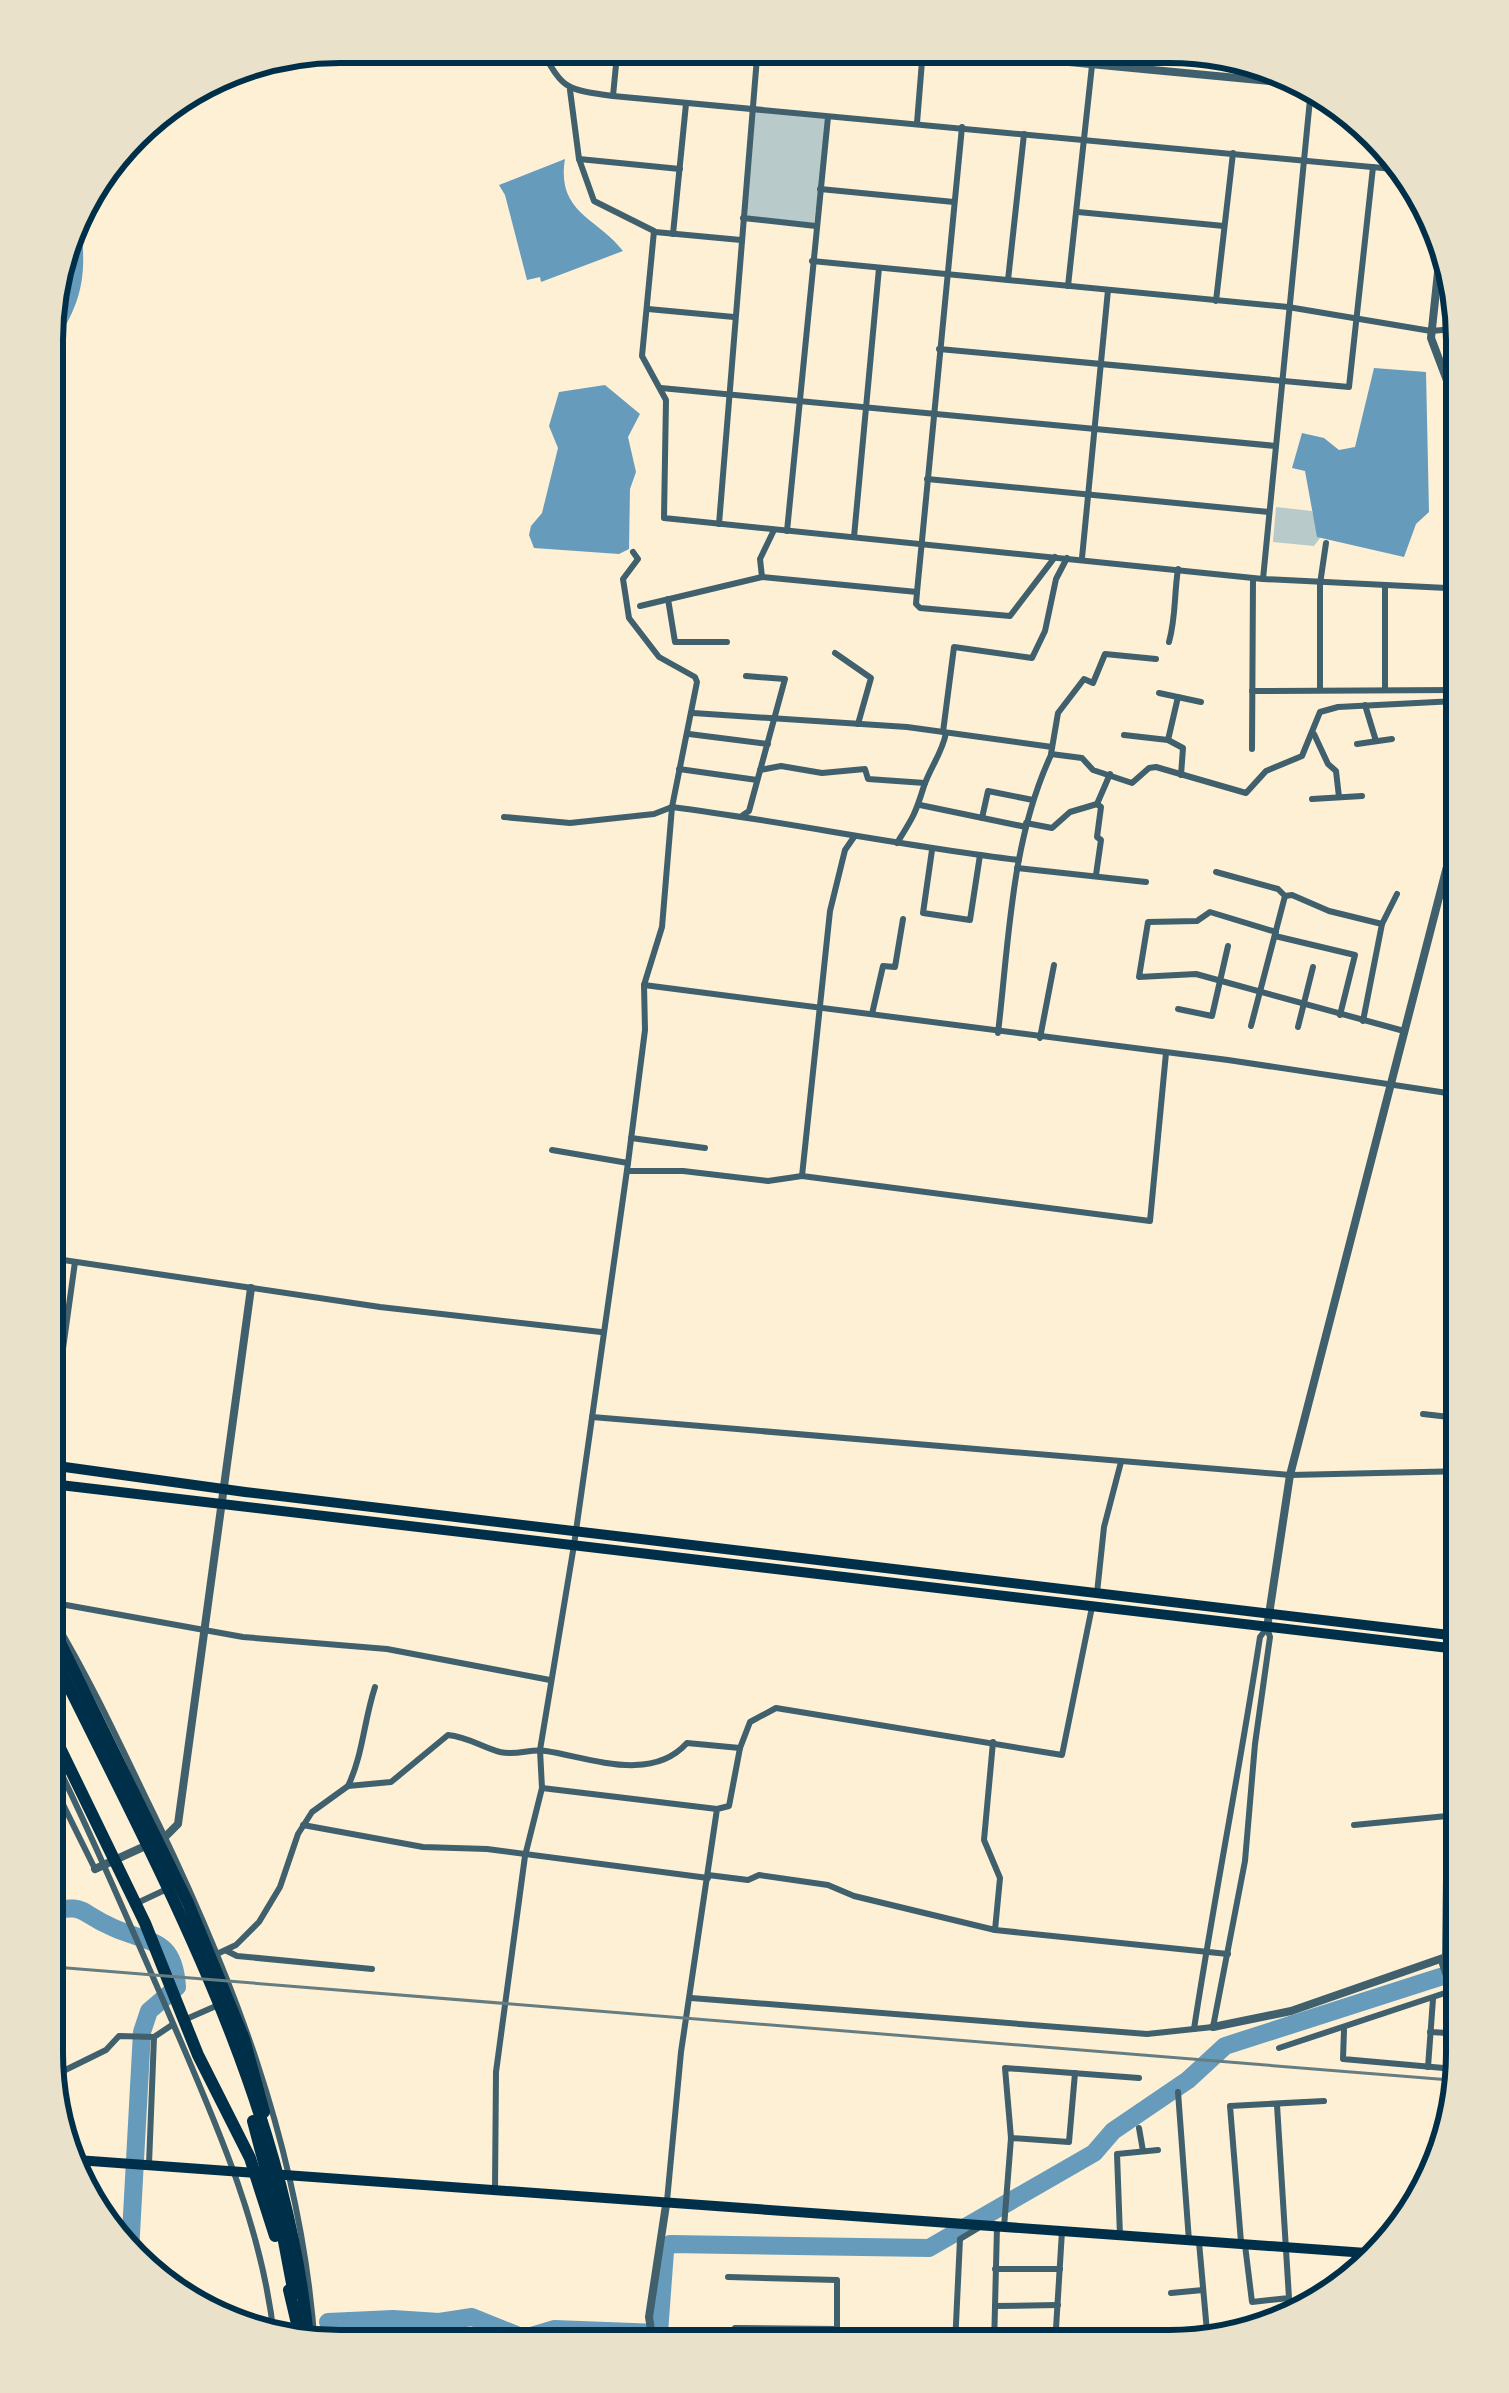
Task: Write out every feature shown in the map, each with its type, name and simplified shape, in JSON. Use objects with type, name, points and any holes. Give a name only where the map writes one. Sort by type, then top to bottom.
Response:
[{"type":"highway","points":[[63,1467],[222,1496]]},
{"type":"highway","points":[[63,1484],[222,1496],[1267,1628],[1445,1642]]},
{"type":"highway","points":[[574,1538],[1269,1613],[1445,1641]]},
{"type":"highway","points":[[63,1645],[188,1903],[244,2039],[293,2230],[305,2328]]},
{"type":"highway","points":[[63,1675],[177,1906],[268,2137]]},
{"type":"highway","points":[[63,1691],[172,1910],[228,2046],[257,2133],[303,2328]]},
{"type":"highway","points":[[63,1752],[257,2176],[301,2328]]},
{"type":"highway","points":[[85,2161],[1361,2253]]},
{"type":"street","points":[[719,524],[756,63]]},
{"type":"street","points":[[917,123],[922,63]]},
{"type":"street","points":[[1068,286],[1093,63]]},
{"type":"street","points":[[1094,63],[1264,80]]},
{"type":"street","points":[[550,64],[570,90],[613,96],[1387,168]]},
{"type":"street","points":[[613,96],[616,64]]},
{"type":"street","points":[[570,90],[579,159],[594,201],[654,232],[741,240]]},
{"type":"street","points":[[1252,748],[1258,579],[1270,512],[1309,101]]},
{"type":"street","points":[[674,234],[686,104]]},
{"type":"street","points":[[787,531],[827,117]]},
{"type":"street","points":[[962,127],[916,604],[1010,616],[1055,556]]},
{"type":"street","points":[[1008,280],[1024,134]]},
{"type":"street","points":[[1216,301],[1233,153]]},
{"type":"street","points":[[579,159],[680,169]]},
{"type":"street","points":[[939,349],[1349,387],[1373,167]]},
{"type":"street","points":[[820,189],[954,202]]},
{"type":"street","points":[[1077,212],[1224,226]]},
{"type":"street","points":[[743,218],[815,226]]},
{"type":"street","points":[[654,232],[642,356],[666,400],[664,518],[1258,579],[1446,589]]},
{"type":"street","points":[[812,261],[1288,308],[1445,330]]},
{"type":"street","points":[[854,537],[879,268]]},
{"type":"street","points":[[1437,269],[1431,331],[1446,380]]},
{"type":"street","points":[[1082,558],[1108,290]]},
{"type":"street","points":[[646,309],[734,317]]},
{"type":"street","points":[[661,388],[1276,446]]},
{"type":"street","points":[[927,479],[1270,512]]},
{"type":"street","points":[[761,577],[760,559],[774,530]]},
{"type":"street","points":[[1321,690],[1320,584],[1326,543]]},
{"type":"street","points":[[495,2192],[496,2072],[525,1856],[542,1788],[540,1750],[631,1138],[645,1030],[644,985],[662,927],[672,807],[693,712],[695,677],[659,657],[629,618],[623,579],[638,559],[633,552]]},
{"type":"street","points":[[897,843],[920,806],[925,783],[941,755],[954,646],[1032,658],[1046,631],[1056,578],[1067,557]]},
{"type":"street","points":[[1169,642],[1178,606],[1178,569]]},
{"type":"street","points":[[640,606],[761,577],[917,592]]},
{"type":"street","points":[[1385,586],[1385,690]]},
{"type":"street","points":[[668,599],[675,642],[727,642]]},
{"type":"street","points":[[836,653],[871,678],[857,724]]},
{"type":"street","points":[[998,1033],[1018,864],[1033,800],[1052,750],[1058,713],[1084,679],[1093,683],[1105,654],[1156,658]]},
{"type":"street","points":[[742,816],[748,811],[785,679],[746,676]]},
{"type":"street","points":[[1252,691],[1385,690],[1446,695]]},
{"type":"street","points":[[1159,693],[1201,702]]},
{"type":"street","points":[[693,712],[945,733],[1052,750],[1082,758],[1093,770],[1132,782],[1149,768],[1246,793],[1266,771],[1302,756],[1320,712],[1446,697]]},
{"type":"street","points":[[1168,740],[1178,698]]},
{"type":"street","points":[[1365,706],[1376,741]]},
{"type":"street","points":[[689,734],[768,744]]},
{"type":"street","points":[[1314,734],[1336,771],[1339,797]]},
{"type":"street","points":[[1124,735],[1168,740],[1183,748],[1181,775]]},
{"type":"street","points":[[1357,744],[1392,739]]},
{"type":"street","points":[[760,770],[781,766],[822,773],[865,769],[868,779],[925,783]]},
{"type":"street","points":[[679,769],[757,780]]},
{"type":"street","points":[[1097,804],[1110,774]]},
{"type":"street","points":[[982,818],[988,791],[1033,800]]},
{"type":"street","points":[[1312,799],[1362,796]]},
{"type":"street","points":[[920,806],[1052,828],[1070,812],[1097,804]]},
{"type":"street","points":[[1096,875],[1101,840],[1097,836],[1101,807],[1097,804]]},
{"type":"street","points":[[504,817],[586,822],[654,814],[672,807],[1146,882]]},
{"type":"street","points":[[802,1176],[836,881],[854,837]]},
{"type":"street","points":[[932,849],[923,913],[970,920],[980,855]]},
{"type":"street","points":[[1213,2027],[1247,1843],[1270,1637],[1267,1628],[1290,1475],[1446,871]]},
{"type":"street","points":[[1216,872],[1382,924]]},
{"type":"street","points":[[1363,1021],[1382,924],[1397,894]]},
{"type":"street","points":[[1251,1026],[1285,896]]},
{"type":"street","points":[[1340,1015],[1354,955],[1210,912],[1196,921],[1148,922],[1139,977],[1196,974],[1259,995],[1404,1031]]},
{"type":"street","points":[[871,1016],[883,966],[895,968],[903,920]]},
{"type":"street","points":[[1178,1009],[1212,1016],[1228,946]]},
{"type":"street","points":[[1040,1038],[1054,965]]},
{"type":"street","points":[[1298,1027],[1312,967]]},
{"type":"street","points":[[644,985],[1446,1093]]},
{"type":"street","points":[[552,1150],[627,1167],[768,1181],[802,1176],[1150,1221],[1166,1053]]},
{"type":"street","points":[[631,1138],[705,1148]]},
{"type":"street","points":[[63,1260],[601,1332]]},
{"type":"street","points":[[63,1339],[74,1262]]},
{"type":"street","points":[[63,1804],[95,1869],[165,1838],[178,1824],[251,1288]]},
{"type":"street","points":[[1423,1414],[1445,1417]]},
{"type":"street","points":[[592,1417],[1290,1475],[1445,1472]]},
{"type":"street","points":[[542,1788],[717,1809],[729,1806],[750,1722],[776,1708],[1062,1755],[1104,1527],[1121,1462]]},
{"type":"street","points":[[63,1605],[268,1640],[387,1649],[550,1680]]},
{"type":"street","points":[[1194,2029],[1260,1636],[1267,1628]]},
{"type":"street","points":[[63,1635],[223,1952],[291,2177],[311,2292],[308,2328]]},
{"type":"street","points":[[223,1952],[259,1922],[311,1812],[348,1786],[358,1766],[364,1718],[376,1687]]},
{"type":"street","points":[[348,1786],[391,1782],[448,1735],[515,1755],[540,1750],[623,1768],[676,1755],[687,1743],[740,1748]]},
{"type":"street","points":[[993,1742],[984,1840],[1000,1878],[994,1930]]},
{"type":"street","points":[[63,1777],[106,1864],[212,2112],[261,2262],[271,2322]]},
{"type":"street","points":[[651,2330],[673,2118],[717,1809]]},
{"type":"street","points":[[1354,1825],[1445,1816]]},
{"type":"street","points":[[303,1825],[423,1847],[487,1850],[708,1877],[748,1880],[759,1875],[828,1885],[854,1896],[994,1930],[1228,1954]]},
{"type":"street","points":[[125,1909],[186,1880]]},
{"type":"street","points":[[1445,1921],[1445,1965]]},
{"type":"street","points":[[223,1952],[372,1969]]},
{"type":"street","points":[[691,1998],[1148,2035],[1291,2011],[1444,1960]]},
{"type":"street","points":[[1279,2048],[1445,1990]]},
{"type":"street","points":[[64,2071],[106,2050],[115,2037],[146,2037],[236,1997]]},
{"type":"street","points":[[1428,2067],[1432,1997]]},
{"type":"street","points":[[1344,2029],[1343,2059],[1445,2068]]},
{"type":"street","points":[[1430,2032],[1445,2033]]},
{"type":"street","points":[[140,2165],[146,2037]]},
{"type":"street","points":[[994,2330],[995,2227],[1010,2138],[1005,2068],[1139,2078]]},
{"type":"street","points":[[1010,2138],[1069,2142],[1075,2073]]},
{"type":"street","points":[[1178,2092],[1207,2327]]},
{"type":"street","points":[[1277,2105],[1289,2298],[1252,2302],[1230,2106],[1324,2101]]},
{"type":"street","points":[[1139,2128],[1142,2152]]},
{"type":"street","points":[[1120,2236],[1117,2154],[1157,2150]]},
{"type":"street","points":[[956,2330],[960,2239],[995,2227]]},
{"type":"street","points":[[1056,2330],[1062,2231]]},
{"type":"street","points":[[995,2269],[1060,2269]]},
{"type":"street","points":[[728,2277],[837,2280],[837,2330],[735,2330]]},
{"type":"street","points":[[1171,2293],[1203,2290]]},
{"type":"street","points":[[995,2306],[1058,2305]]},
{"type":"shaded area","points":[[754,111],[828,117],[814,223],[746,216]]},
{"type":"shaded area","points":[[1276,507],[1312,511],[1320,538],[1314,546],[1273,542]]},
{"type":"water","points":[[565,159],[564,177],[573,203],[623,251],[541,282],[540,277],[527,280],[499,185]]},
{"type":"water","points":[[82,241],[81,285],[64,328],[72,268]]},
{"type":"water","points":[[1374,368],[1426,372],[1429,512],[1416,524],[1404,557],[1317,537],[1305,471],[1292,468],[1302,433],[1324,438],[1339,450],[1355,447]]},
{"type":"water","points":[[605,385],[640,414],[628,437],[636,472],[630,489],[629,549],[619,554],[534,548],[531,526],[542,513],[558,448],[549,426],[559,392]]},
{"type":"waterway","points":[[63,1909],[81,1910],[158,1945],[175,1971],[177,1987],[149,2011],[142,2032],[131,2234]]},
{"type":"waterway","points":[[659,2330],[665,2251],[670,2244],[929,2248],[1094,2153],[1113,2131],[1188,2080],[1225,2046],[1445,1976]]},
{"type":"waterway","points":[[328,2322],[439,2322],[472,2317],[504,2330]]},
{"type":"waterway","points":[[551,2330],[580,2330]]},
{"type":"railway","points":[[63,1968],[1444,2079]]}]
